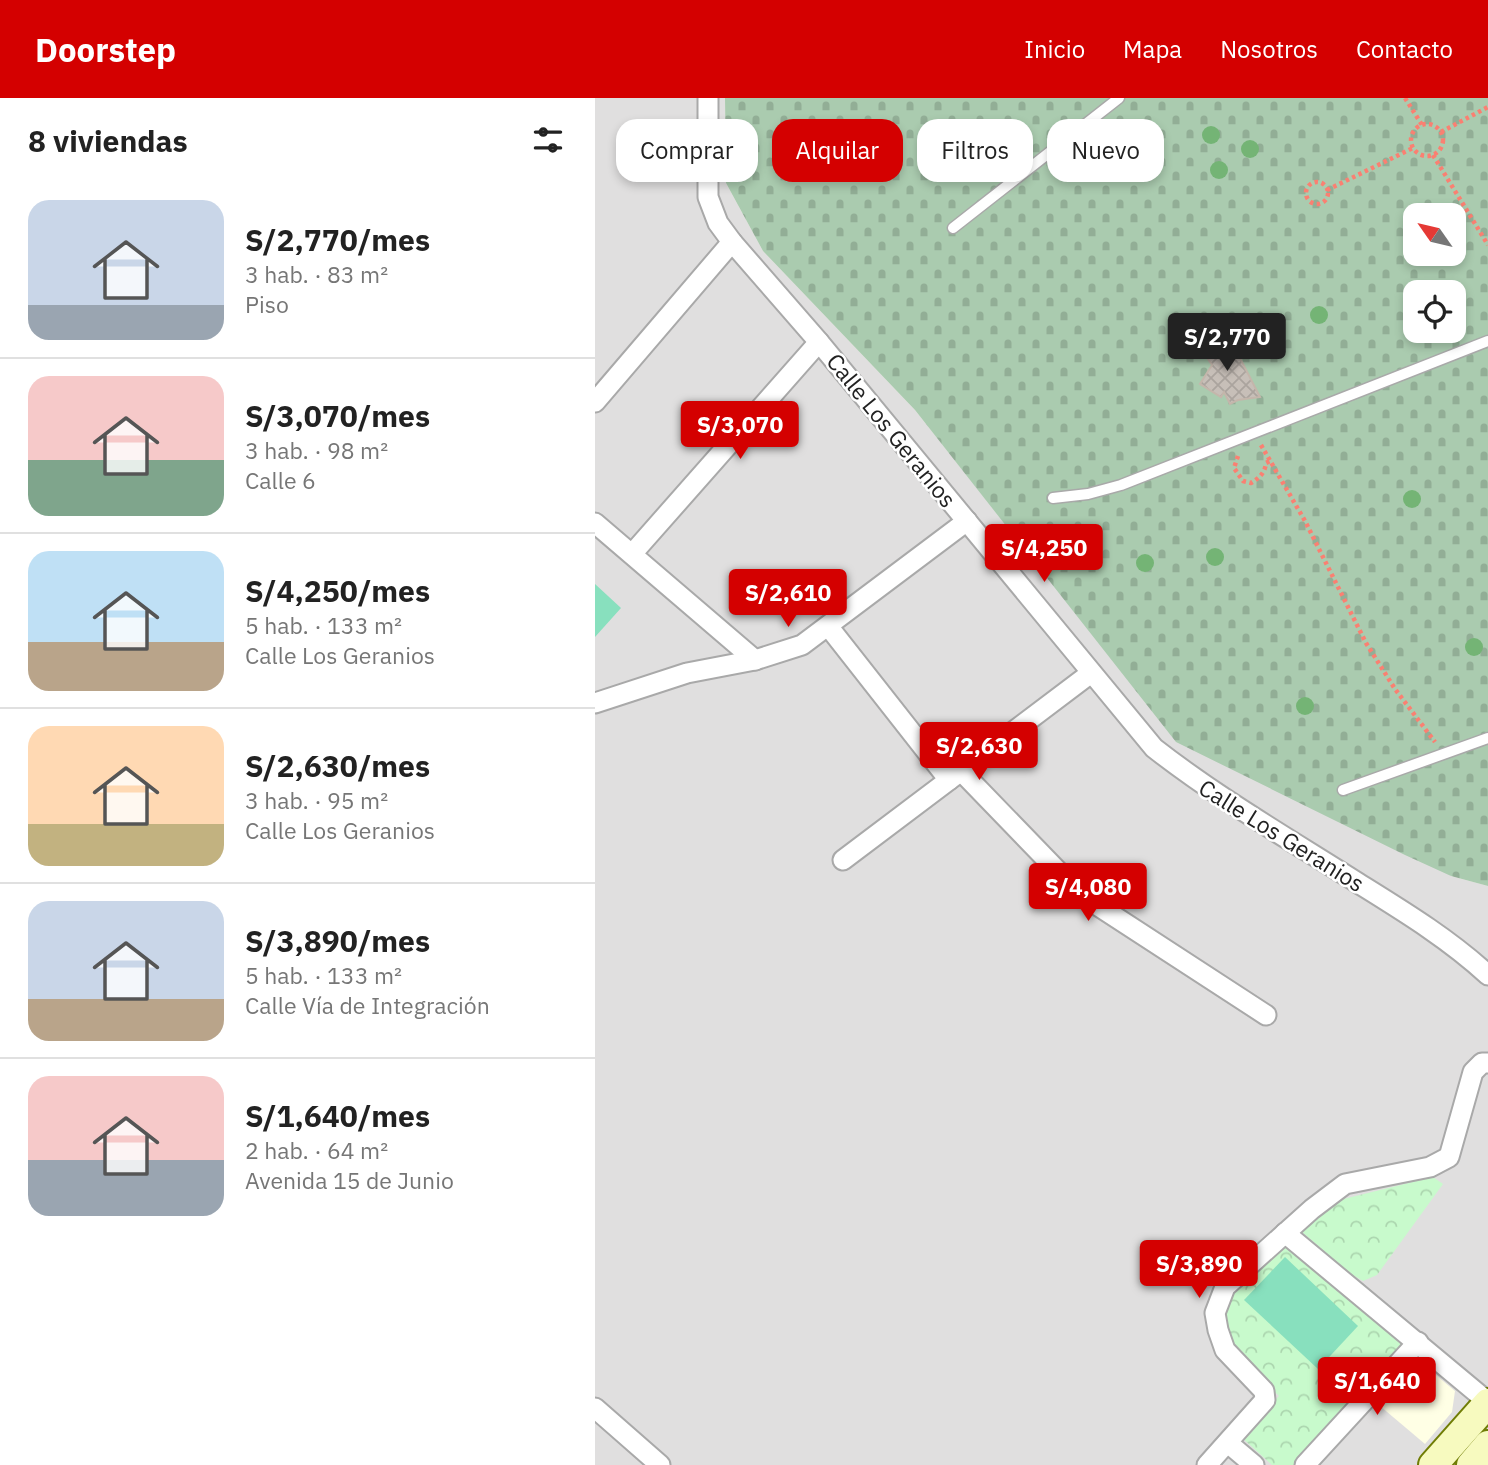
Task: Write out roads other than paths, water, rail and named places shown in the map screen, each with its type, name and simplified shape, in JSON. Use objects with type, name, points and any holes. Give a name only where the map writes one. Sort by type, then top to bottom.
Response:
[{"type":"street","name":"Calle Los Geranios","points":[[708,98],[708,197],[717,223],[819,342],[1154,748],[1194,780],[1460,950],[1488,975]]},
{"type":"street","points":[[595,402],[731,242]]},
{"type":"street","points":[[632,554],[819,342]]},
{"type":"street","points":[[595,703],[687,673],[755,660],[802,645],[967,521]]},
{"type":"street","points":[[595,523],[755,660]]},
{"type":"street","points":[[828,626],[955,775],[1080,894],[1266,1015]]},
{"type":"street","points":[[843,860],[1091,673]]},
{"type":"street","points":[[1207,1465],[1265,1400],[1264,1391],[1225,1350],[1215,1313],[1225,1287],[1330,1193],[1345,1184],[1430,1167],[1449,1157],[1473,1072],[1482,1063],[1488,1063]]},
{"type":"street","points":[[1285,1233],[1488,1403],[1433,1465]]},
{"type":"street","points":[[1305,1465],[1418,1342]]},
{"type":"street","points":[[595,1408],[660,1465]]},
{"type":"street","points":[[1228,1443],[1254,1465]]},
{"type":"street","points":[[1471,1465],[1488,1445]]},
{"type":"lane","points":[[953,228],[1119,98]]},
{"type":"lane","points":[[1053,498],[1088,494],[1121,485],[1488,341]]},
{"type":"lane","points":[[1343,790],[1488,738]]}]
